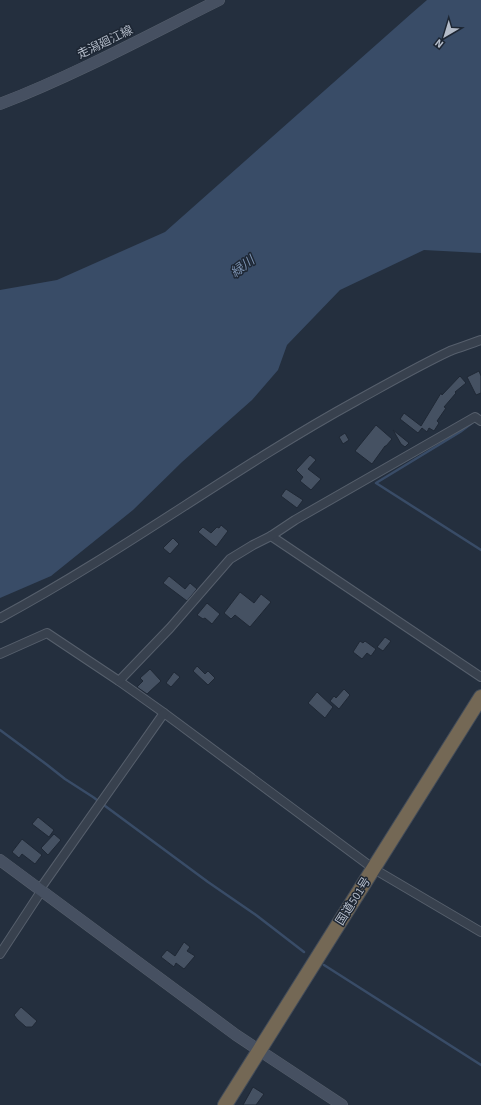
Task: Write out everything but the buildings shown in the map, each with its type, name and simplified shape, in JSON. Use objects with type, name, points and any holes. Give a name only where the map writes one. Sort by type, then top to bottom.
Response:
[{"type":"highway","name":"国道501号","points":[[225,1105],[481,697]]},
{"type":"street","name":"走潟廻江線","points":[[0,104],[68,74],[219,0]]},
{"type":"street","points":[[0,618],[118,548],[315,424],[406,373],[450,351],[481,340]]},
{"type":"street","points":[[119,681],[170,628],[230,559],[475,417],[481,422]]},
{"type":"street","points":[[271,536],[481,677]]},
{"type":"street","points":[[0,654],[47,632],[164,713],[374,869],[481,932]]},
{"type":"street","points":[[0,954],[40,893],[40,889],[164,713]]},
{"type":"street","points":[[0,860],[260,1051],[342,1105]]},
{"type":"water","name":"緑川","points":[[427,0],[481,0],[481,253],[424,250],[340,290],[287,345],[278,370],[252,400],[182,462],[133,510],[51,576],[0,598],[0,290],[57,280],[165,232]]},
{"type":"waterway","points":[[472,423],[460,432],[376,483],[481,550]]},
{"type":"waterway","points":[[0,730],[65,779],[93,797],[208,882],[256,915],[304,952]]},
{"type":"waterway","points":[[324,965],[481,1065]]}]
